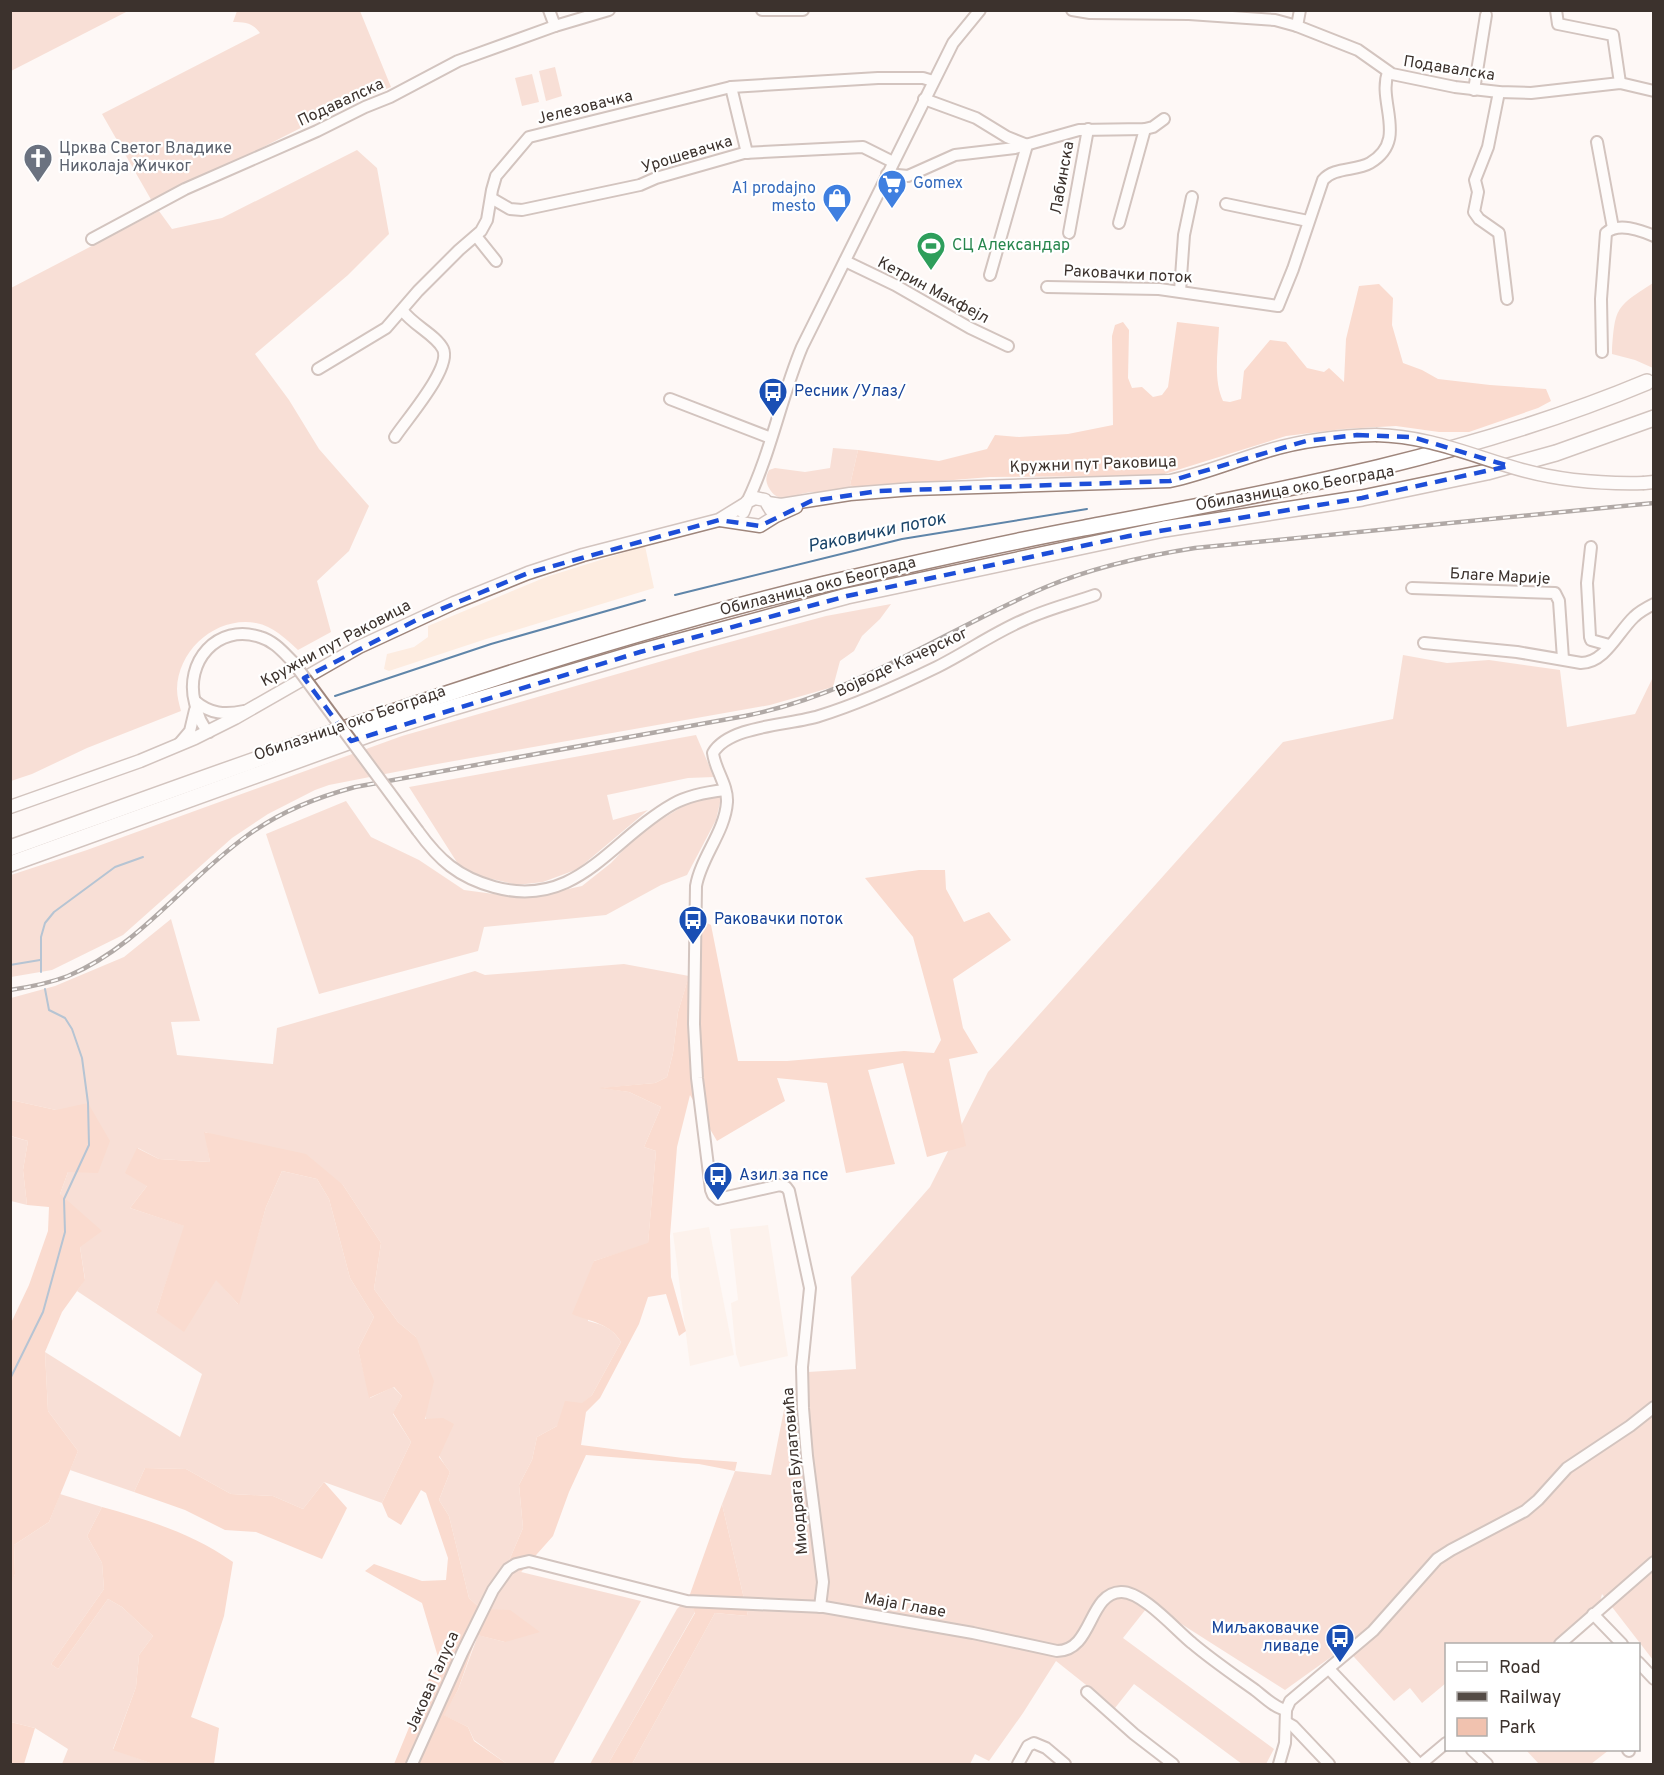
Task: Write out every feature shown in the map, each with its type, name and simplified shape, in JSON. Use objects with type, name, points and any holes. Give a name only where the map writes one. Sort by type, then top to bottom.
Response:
[{"type":"highway","name":"Обилазница око Београда","points":[[10,848],[388,712],[639,633],[814,587],[984,548],[1204,506],[1380,467],[1544,421],[1647,382]]},
{"type":"highway","name":"Обилазница око Београда","points":[[10,864],[373,733],[662,646],[848,596],[1038,555],[1164,529],[1362,498],[1487,472],[1557,453],[1653,418]]},
{"type":"main road","name":"Кружни пут Раковица","points":[[766,501],[781,505],[850,494],[913,489],[1170,481],[1306,441],[1331,437],[1376,435],[1412,437],[1521,470],[1552,476],[1600,483],[1649,483]]},
{"type":"main road","points":[[755,498],[766,501],[771,511],[769,520],[760,526],[748,524],[743,517],[746,503],[755,498]]},
{"type":"main road","name":"Кружни пут Раковица","points":[[769,520],[811,501]]},
{"type":"main road","name":"Кружни пут Раковица","points":[[10,807],[177,746],[209,732],[375,639],[490,588],[600,550],[719,520],[746,503]]},
{"type":"main road","name":"Кружни пут Раковица","points":[[719,520],[748,524]]},
{"type":"street","points":[[549,10],[555,26]]},
{"type":"street","name":"Подавалска","points":[[92,239],[185,189],[390,97],[441,69],[555,26],[609,10]]},
{"type":"street","points":[[762,10],[803,10]]},
{"type":"street","points":[[746,503],[759,475],[790,377],[802,347],[954,41],[980,10]]},
{"type":"street","name":"Подавалска","points":[[1072,10],[1090,13],[1228,16],[1275,20],[1297,26],[1358,50],[1388,72],[1410,79],[1474,90],[1499,93],[1549,92],[1620,83],[1653,91]]},
{"type":"street","points":[[1297,26],[1300,10]]},
{"type":"street","points":[[1556,10],[1558,24],[1613,35],[1620,83]]},
{"type":"street","points":[[1474,90],[1486,15]]},
{"type":"street","points":[[1226,204],[1308,221],[1326,177],[1334,172],[1364,166],[1384,150],[1390,129],[1384,86],[1388,72]]},
{"type":"street","name":"Јелезовачка","points":[[318,369],[381,331],[403,311],[413,297],[459,250],[476,236],[487,220],[493,185],[499,172],[529,137],[731,87],[878,78],[923,78],[933,81]]},
{"type":"street","points":[[731,87],[747,153]]},
{"type":"street","points":[[1499,93],[1488,147],[1475,182],[1478,192],[1474,212],[1479,219],[1499,233],[1507,298]]},
{"type":"street","points":[[924,99],[976,118],[1006,137],[1027,145]]},
{"type":"street","points":[[887,174],[908,176],[955,155],[1000,151],[1068,132],[1088,129],[1145,129],[1153,127],[1164,119]]},
{"type":"street","name":"Лабинска","points":[[1069,233],[1088,129]]},
{"type":"street","points":[[1119,223],[1145,129]]},
{"type":"street","points":[[1597,142],[1613,228]]},
{"type":"street","points":[[990,275],[1027,145]]},
{"type":"street","name":"Урошевачка","points":[[491,198],[510,209],[522,210],[640,185],[747,153],[863,147],[893,162]]},
{"type":"street","points":[[1180,291],[1184,235],[1192,198]]},
{"type":"street","name":"Раковачки поток","points":[[1047,287],[1159,289],[1278,306],[1308,221]]},
{"type":"street","points":[[1602,352],[1601,299],[1605,235],[1613,228],[1637,229],[1653,236]]},
{"type":"street","points":[[476,236],[496,261]]},
{"type":"street","name":"Кетрин Макфејл","points":[[845,261],[895,285],[970,328],[1008,346]]},
{"type":"street","points":[[395,437],[433,386],[444,356],[439,344],[410,320],[403,311]]},
{"type":"street","points":[[670,399],[771,438]]},
{"type":"street","points":[[759,475],[766,501]]},
{"type":"street","points":[[1591,547],[1587,590],[1590,637],[1591,640],[1610,645]]},
{"type":"street","name":"Благе Марије","points":[[1412,588],[1555,593],[1559,601],[1563,659]]},
{"type":"street","name":"Војводе Качерског","points":[[718,747],[743,733],[775,724],[817,717],[853,703],[937,667],[1026,619],[1095,595]]},
{"type":"street","points":[[1424,643],[1590,663],[1610,645],[1632,619],[1653,604]]},
{"type":"street","points":[[209,732],[200,721],[195,700],[192,682],[196,665],[209,648],[225,638],[244,634],[260,637],[275,645],[292,662],[443,861],[468,877],[501,889],[540,890],[564,883],[593,867],[641,826],[673,804],[697,794],[725,790]]},
{"type":"street","points":[[195,700],[206,709],[222,714],[248,711]]},
{"type":"street","points":[[177,746],[190,731],[194,719],[195,700]]},
{"type":"street","name":"Миодрага Булатовића","points":[[718,747],[714,750],[713,757],[725,790],[727,804],[696,886],[694,1024],[697,1078],[713,1195],[718,1199],[780,1185],[786,1187],[799,1230],[810,1288],[803,1356],[803,1408],[823,1582],[820,1607]]},
{"type":"street","points":[[1279,1764],[1285,1743],[1286,1710],[1294,1697],[1379,1624],[1437,1559],[1521,1514],[1538,1500],[1567,1468],[1630,1426],[1653,1407]]},
{"type":"street","name":"Маја Главе","points":[[482,1612],[503,1574],[516,1564],[529,1561],[687,1601],[820,1607],[973,1633],[1061,1651],[1071,1648],[1079,1641],[1098,1608],[1108,1598],[1118,1592],[1128,1593],[1151,1607],[1230,1673],[1278,1707],[1286,1710]]},
{"type":"street","points":[[1561,1643],[1653,1562]]},
{"type":"street","name":"Јакова Галуса","points":[[412,1764],[482,1612]]},
{"type":"street","points":[[1593,1614],[1621,1643]]},
{"type":"street","points":[[1640,1664],[1653,1679]]},
{"type":"street","points":[[1329,1669],[1420,1764],[1445,1744]]},
{"type":"street","points":[[1087,1692],[1134,1734],[1173,1764]]},
{"type":"street","points":[[1286,1722],[1293,1726],[1329,1764]]},
{"type":"street","points":[[1018,1764],[1028,1746],[1034,1743],[1046,1748],[1065,1764]]},
{"type":"street","points":[[1474,1751],[1487,1764]]},
{"type":"highlighted area","points":[[1357,435],[1412,437],[1509,466],[1362,498],[1129,536],[847,596],[640,652],[351,741],[304,678],[422,617],[528,573],[719,520],[760,526],[811,501],[879,491],[1170,481],[1306,441]]},
{"type":"shaded area","points":[[1379,284],[1393,298],[1392,325],[1403,363],[1438,379],[1546,389],[1551,401],[1538,408],[1469,432],[1439,432],[1396,426],[1343,429],[1286,436],[1158,476],[990,477],[856,488],[850,485],[858,450],[939,461],[987,449],[995,435],[1019,437],[1068,434],[1113,425],[1112,336],[1115,325],[1123,322],[1129,330],[1128,378],[1132,388],[1142,387],[1153,397],[1162,395],[1168,387],[1177,322],[1219,327],[1217,375],[1223,401],[1241,399],[1244,371],[1270,340],[1286,342],[1307,368],[1324,372],[1329,368],[1344,382],[1346,339],[1359,286]]},
{"type":"shaded area","points":[[645,546],[654,588],[389,671],[384,669],[387,654],[414,647],[428,637],[428,626],[546,577]]},
{"type":"shaded area","points":[[919,870],[945,870],[946,889],[964,922],[989,912],[1011,940],[953,979],[963,1028],[978,1053],[949,1059],[966,1146],[927,1157],[903,1063],[868,1070],[895,1164],[846,1173],[827,1083],[777,1078],[785,1101],[717,1141],[690,1095],[677,1147],[670,1236],[671,1277],[686,1331],[679,1336],[666,1294],[648,1297],[639,1324],[600,1398],[586,1412],[581,1445],[683,1458],[737,1462],[735,1471],[699,1464],[586,1455],[553,1536],[521,1572],[508,1563],[523,1528],[519,1485],[532,1460],[537,1437],[557,1426],[565,1401],[582,1403],[592,1395],[621,1342],[606,1327],[572,1314],[594,1261],[648,1243],[656,1151],[644,1147],[661,1107],[629,1092],[599,1088],[655,1083],[667,1077],[673,1053],[678,1012],[705,922],[711,925],[738,1061],[787,1061],[904,1051],[934,1053],[941,1040],[913,937],[865,878]]},
{"type":"shaded area","points":[[11,1100],[56,1110],[88,1103],[110,1141],[98,1173],[68,1172],[60,1194],[102,1231],[80,1247],[85,1280],[62,1312],[45,1352],[48,1411],[78,1451],[49,1522],[14,1545],[15,1574],[11,1585],[11,1323],[29,1285],[48,1231],[49,1207],[27,1205],[23,1170],[28,1141],[11,1136]]},
{"type":"shaded area","points":[[204,1132],[306,1154],[343,1185],[381,1243],[374,1289],[398,1322],[416,1337],[434,1381],[425,1419],[443,1418],[454,1424],[439,1457],[450,1472],[439,1500],[449,1516],[469,1598],[481,1609],[510,1610],[540,1632],[505,1642],[477,1635],[458,1690],[444,1715],[468,1727],[474,1741],[507,1764],[394,1764],[438,1657],[422,1603],[365,1571],[374,1564],[422,1581],[446,1580],[448,1558],[426,1493],[421,1490],[401,1525],[388,1517],[382,1503],[411,1442],[393,1413],[402,1396],[394,1387],[369,1398],[358,1349],[374,1317],[350,1278],[329,1199],[317,1179],[282,1171],[266,1207],[239,1305],[216,1280],[184,1332],[156,1312],[184,1226],[130,1208],[147,1186],[125,1173],[137,1148],[159,1159],[210,1162]]},
{"type":"shaded area","points":[[768,1225],[788,1356],[740,1367],[736,1354],[731,1303],[738,1300],[730,1229]]},
{"type":"shaded area","points":[[709,1227],[734,1355],[690,1366],[673,1233]]},
{"type":"shaded area","points":[[145,1468],[186,1469],[231,1494],[273,1496],[303,1509],[324,1482],[347,1508],[322,1559],[256,1532],[225,1530],[185,1510],[134,1492]]},
{"type":"shaded area","points":[[722,1504],[748,1616],[715,1613],[632,1764],[608,1764],[695,1613],[689,1597]]},
{"type":"shaded area","points":[[102,1507],[170,1529],[202,1543],[233,1562],[224,1616],[191,1717],[219,1728],[214,1764],[153,1764],[113,1750],[136,1687],[139,1655],[153,1636],[122,1607],[108,1599],[58,1669],[51,1664],[104,1589],[102,1563],[87,1536]]},
{"type":"shaded area","points":[[11,1722],[35,1728],[24,1764],[11,1764]]},
{"type":"green space","points":[[11,10],[128,10],[128,11],[11,71]]},
{"type":"green space","points":[[237,11],[360,11],[391,87],[334,111],[153,203],[102,114],[260,33],[248,24],[233,22]]},
{"type":"green space","points":[[555,67],[562,96],[546,101],[539,71]]},
{"type":"green space","points":[[532,74],[539,102],[522,106],[515,78]]},
{"type":"green space","points":[[357,150],[377,168],[389,234],[348,275],[255,354],[289,400],[319,449],[369,506],[349,551],[317,581],[331,632],[298,650],[274,630],[256,623],[241,622],[214,630],[202,638],[184,661],[177,689],[181,711],[11,781],[11,288],[159,211],[172,229],[222,218]]},
{"type":"green space","points":[[1653,283],[1653,368],[1612,354],[1612,351],[1614,325],[1620,310],[1631,298]]},
{"type":"green space","points":[[833,448],[858,450],[850,485],[856,488],[823,495],[809,492],[784,498],[773,494],[766,481],[769,470],[775,468],[805,472],[830,468]]},
{"type":"green space","points":[[891,604],[880,619],[862,636],[854,651],[840,661],[833,687],[770,705],[329,785],[268,814],[232,838],[123,935],[52,970],[11,977],[11,875],[87,850],[402,736],[826,616]]},
{"type":"green space","points":[[1403,655],[1447,663],[1489,660],[1560,670],[1567,727],[1635,714],[1653,677],[1653,1660],[1602,1594],[1600,1602],[1555,1643],[1445,1643],[1445,1684],[1422,1703],[1410,1688],[1394,1701],[1345,1647],[1285,1690],[1150,1604],[1123,1638],[1274,1749],[1266,1764],[1242,1764],[1134,1684],[1115,1708],[1056,1661],[989,1761],[975,1754],[970,1764],[632,1764],[715,1613],[748,1616],[722,1504],[735,1471],[771,1475],[786,1400],[808,1372],[856,1369],[851,1277],[930,1187],[988,1072],[1283,742],[1393,719]]},
{"type":"green space","points":[[696,735],[714,777],[688,778],[607,795],[613,820],[648,810],[578,869],[543,882],[517,885],[475,875],[458,864],[409,787]]},
{"type":"green space","points":[[722,794],[716,820],[687,875],[661,885],[606,915],[484,927],[478,951],[319,994],[266,834],[346,801],[371,837],[419,860],[464,890],[509,896],[536,896],[582,886],[651,826],[683,806],[705,797]]},
{"type":"green space","points":[[171,919],[200,1021],[171,1022],[177,1055],[273,1064],[277,1028],[475,971],[485,975],[624,964],[689,976],[678,1012],[673,1053],[667,1077],[655,1083],[603,1088],[629,1092],[661,1107],[644,1147],[656,1151],[648,1244],[594,1261],[588,1321],[607,1328],[621,1342],[592,1395],[557,1426],[537,1437],[532,1460],[519,1485],[523,1528],[508,1563],[521,1572],[641,1601],[553,1764],[507,1764],[474,1740],[468,1727],[443,1715],[458,1690],[478,1635],[505,1642],[481,1609],[469,1598],[449,1516],[439,1500],[450,1472],[440,1457],[427,1425],[416,1337],[398,1322],[374,1289],[381,1243],[343,1185],[205,1132],[210,1162],[159,1159],[138,1148],[147,1186],[130,1208],[185,1226],[156,1312],[216,1279],[238,1304],[266,1207],[282,1171],[317,1179],[329,1199],[350,1278],[374,1317],[358,1349],[370,1398],[393,1387],[402,1396],[393,1414],[411,1442],[382,1503],[324,1482],[303,1509],[273,1496],[231,1494],[186,1469],[145,1468],[134,1492],[70,1470],[78,1451],[48,1411],[45,1352],[180,1437],[202,1374],[77,1291],[85,1279],[80,1247],[60,1194],[68,1172],[56,1110],[11,1100],[11,998],[55,986],[124,957]]},
{"type":"green space","points":[[10,1136],[28,1141],[23,1170],[27,1205],[11,1201]]},
{"type":"green space","points":[[60,1494],[102,1507],[87,1536],[102,1563],[104,1589],[51,1664],[58,1669],[108,1599],[122,1607],[153,1636],[139,1655],[136,1687],[113,1749],[153,1764],[62,1764],[68,1749],[35,1728],[11,1722],[10,1585],[15,1574],[14,1545],[49,1522]]},
{"type":"green space","points":[[689,1597],[695,1612],[608,1764],[590,1764],[677,1609]]},
{"type":"green space","points":[[1527,1751],[1608,1751],[1591,1764],[1539,1764]]},
{"type":"waterway","name":"Раковички поток","points":[[675,595],[902,539],[1087,509]]},
{"type":"waterway","name":"Раковички поток","points":[[335,696],[491,644],[645,600]]},
{"type":"waterway","name":"Раковички поток","points":[[41,972],[41,937],[45,923],[54,912],[115,867],[143,857]]},
{"type":"waterway","points":[[10,965],[40,960]]},
{"type":"waterway","name":"Раковички поток","points":[[10,1379],[43,1312],[65,1232],[64,1199],[89,1145],[88,1103],[82,1058],[72,1029],[65,1018],[49,1010],[45,989]]},
{"type":"railway","points":[[10,990],[68,976],[94,963],[118,948],[140,930],[225,852],[248,835],[286,812],[340,791],[745,716],[786,706],[862,677],[1046,587],[1101,568],[1138,559],[1195,548],[1654,503]]},
{"type":"place","name":"Црква Светог Владике Николаја Жичког","points":[[38,184]]},
{"type":"place","name":"Gomex","points":[[892,210]]},
{"type":"place","name":"A1 prodajno mesto","points":[[837,224]]},
{"type":"place","name":"СЦ Александар","points":[[931,272]]},
{"type":"place","name":"Ресник /Улаз/","points":[[773,418]]},
{"type":"place","name":"Раковачки поток","points":[[693,946]]},
{"type":"place","name":"Азил за псе","points":[[718,1202]]},
{"type":"place","name":"Миљаковачке ливаде","points":[[1340,1664]]}]
